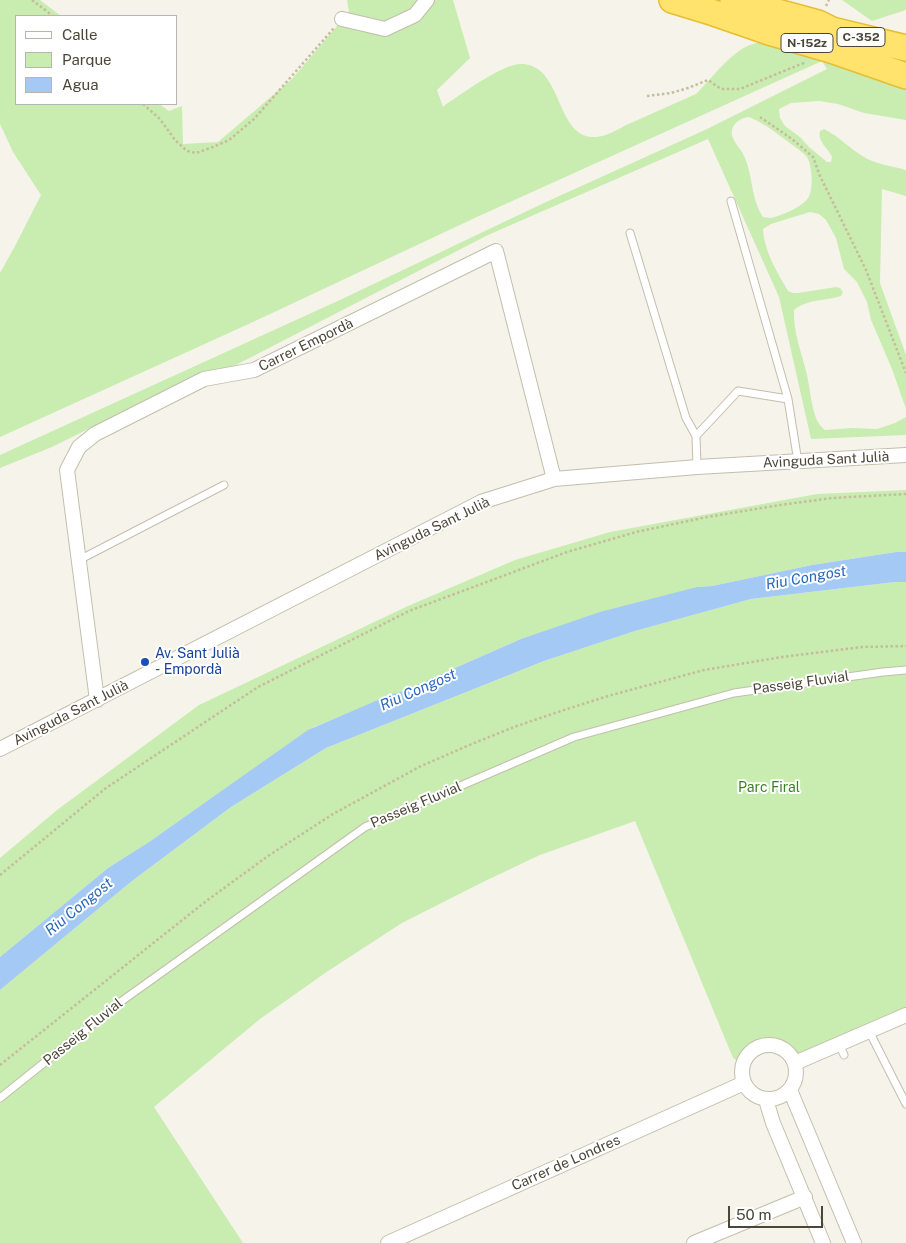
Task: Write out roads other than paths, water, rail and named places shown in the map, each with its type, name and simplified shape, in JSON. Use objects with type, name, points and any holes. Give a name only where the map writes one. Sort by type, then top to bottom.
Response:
[{"type":"highway","name":"N-152z","points":[[672,0],[769,32],[832,50],[906,76]]},
{"type":"highway","name":"N-152z","points":[[733,0],[818,24],[833,23],[906,36]]},
{"type":"highway","name":"C-352","points":[[708,11],[768,24],[906,61]]},
{"type":"highway","name":"C-352","points":[[818,24],[832,30],[906,48]]},
{"type":"street","points":[[342,19],[385,29],[416,15],[427,0]]},
{"type":"street","name":"Carrer Empordà","points":[[97,700],[67,470],[80,447],[95,434],[204,378],[254,370],[496,250],[554,479]]},
{"type":"street","name":"Avinguda Sant Julià","points":[[0,749],[480,502],[554,479],[697,467],[906,456]]},
{"type":"street","points":[[795,1063],[841,1050],[869,1031],[905,1018]]},
{"type":"street","points":[[773,1045],[782,1048],[795,1063],[795,1082],[790,1090],[775,1099],[766,1100],[749,1091],[744,1083],[742,1065],[746,1056],[762,1046],[773,1045]]},
{"type":"street","name":"Carrer de Londres","points":[[394,1242],[744,1083]]},
{"type":"street","points":[[790,1090],[854,1243]]},
{"type":"street","points":[[766,1100],[773,1123],[823,1243]]},
{"type":"street","points":[[694,1243],[805,1197]]},
{"type":"lane","points":[[731,201],[788,399],[798,462]]},
{"type":"lane","points":[[630,233],[686,418],[696,436],[697,467]]},
{"type":"lane","points":[[696,436],[738,391],[788,399]]},
{"type":"lane","points":[[79,560],[224,485]]},
{"type":"lane","name":"Passeig Fluvial","points":[[0,1098],[119,1003],[365,827],[574,737],[734,693],[906,670]]},
{"type":"lane","points":[[869,1031],[906,1104]]},
{"type":"water","name":"Riu Congost","points":[[906,552],[906,582],[751,599],[635,631],[544,661],[326,748],[231,807],[132,881],[0,990],[0,957],[108,868],[149,842],[308,730],[521,639],[600,612],[697,587],[712,586],[812,565]]},
{"type":"place","name":"Av. Sant Julià - Empordà","points":[[145,662]]},
{"type":"park label","name":"Parc Firal","points":[[769,788]]}]
